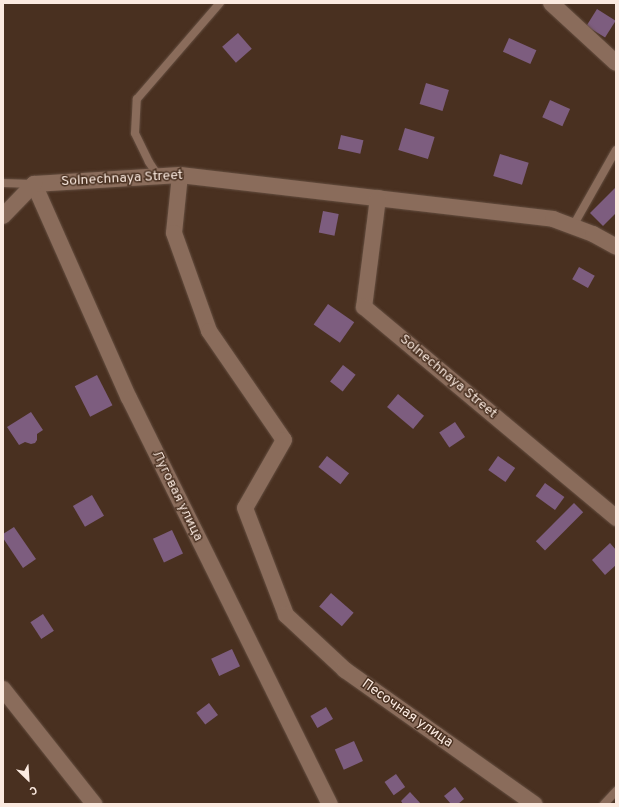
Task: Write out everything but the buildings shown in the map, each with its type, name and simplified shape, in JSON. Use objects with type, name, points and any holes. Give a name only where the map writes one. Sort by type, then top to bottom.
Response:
[{"type":"street","points":[[551,3],[616,63]]},
{"type":"street","name":"Solnechnaya Street","points":[[34,184],[180,175],[553,218],[593,234],[616,247]]},
{"type":"street","name":"Песочная улица","points":[[180,175],[174,233],[209,331],[284,440],[245,508],[286,615],[345,670],[534,804]]},
{"type":"street","points":[[3,216],[34,184]]},
{"type":"street","name":"Луговая улица","points":[[34,184],[129,398],[330,804]]},
{"type":"street","name":"Solnechnaya Street","points":[[378,198],[364,307],[616,518]]},
{"type":"street","points":[[3,689],[94,804]]},
{"type":"lane","points":[[159,177],[148,162],[135,133],[137,99],[220,3]]},
{"type":"lane","points":[[573,226],[616,150]]},
{"type":"lane","points":[[3,183],[34,184]]},
{"type":"lane","points":[[604,804],[616,791]]}]
